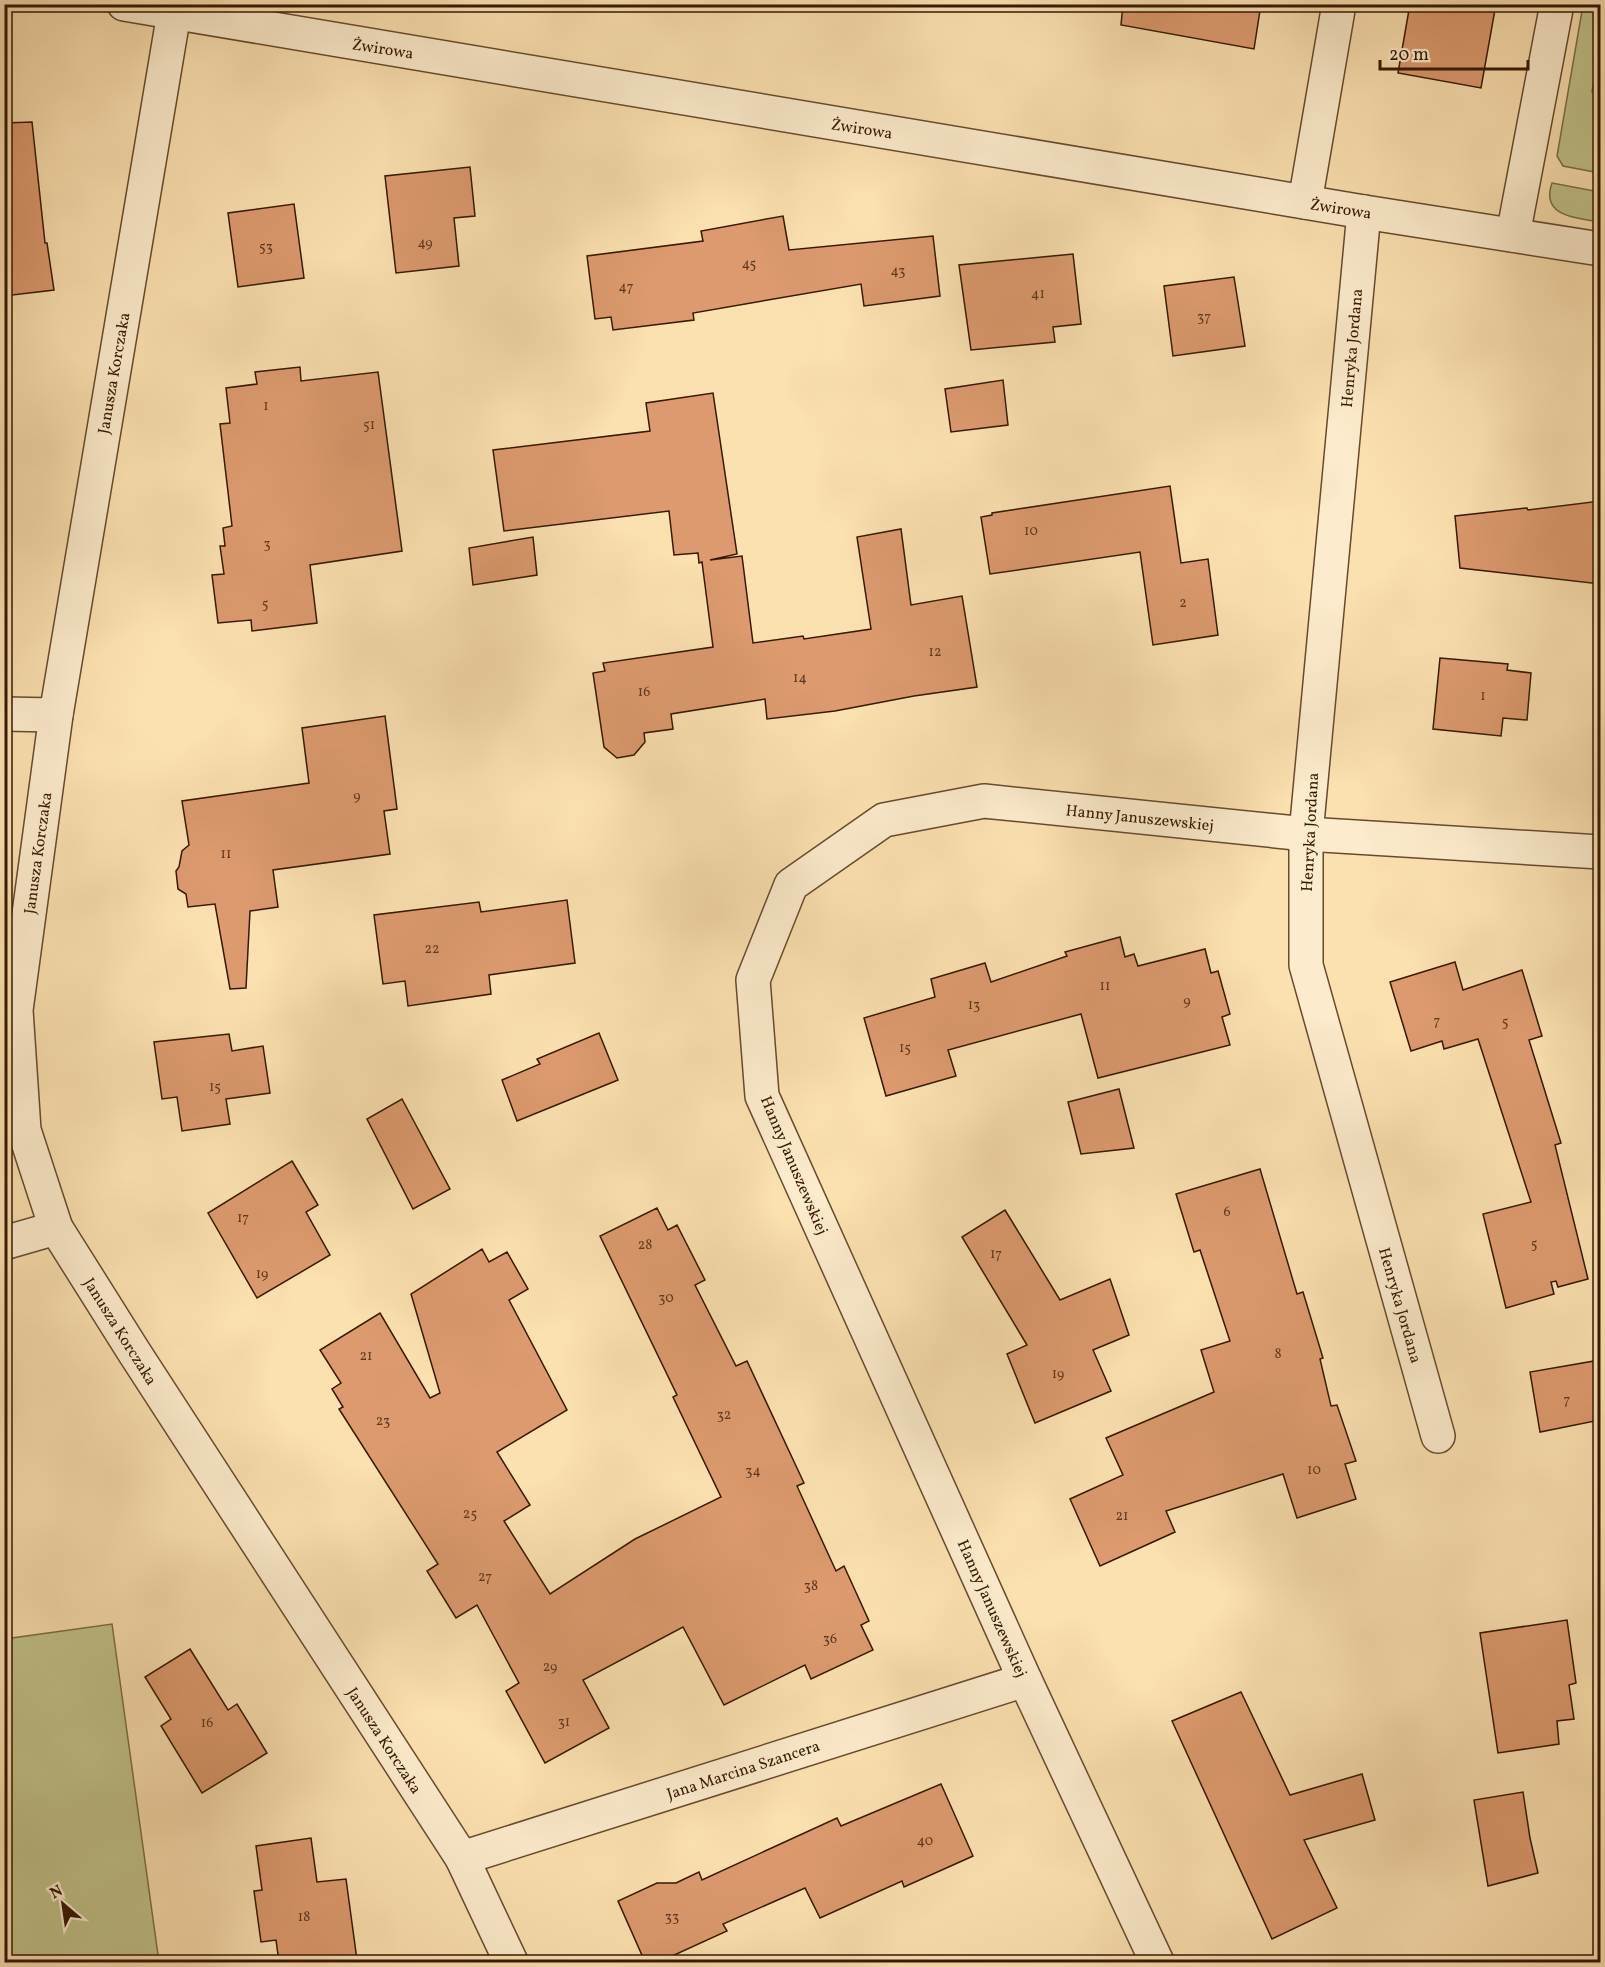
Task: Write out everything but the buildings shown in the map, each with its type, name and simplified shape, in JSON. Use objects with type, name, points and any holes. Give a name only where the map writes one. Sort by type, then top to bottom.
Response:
[{"type":"street","name":"Żwirowa","points":[[124,4],[1364,212],[1600,249]]},
{"type":"street","points":[[1305,202],[1339,4]]},
{"type":"street","points":[[1513,235],[1557,4]]},
{"type":"street","name":"Janusza Korczaka","points":[[174,13],[56,715],[16,1010],[24,1130],[56,1228],[462,1858],[511,1962]]},
{"type":"street","name":"Henryka Jordana","points":[[1364,212],[1306,834],[1306,965],[1438,1436]]},
{"type":"street","points":[[4,714],[56,715]]},
{"type":"street","name":"Hanny Januszewskiej","points":[[1157,1962],[1025,1680],[762,1096],[753,980],[791,885],[884,820],[984,801],[1306,834],[1600,852]]},
{"type":"street","points":[[4,1243],[56,1228]]},
{"type":"street","name":"Jana Marcina Szancera","points":[[462,1858],[1025,1680]]},
{"type":"green space","points":[[1583,5],[1600,5],[1600,43],[1592,92],[1600,94],[1600,173],[1563,166],[1557,156]]},
{"type":"green space","points":[[1552,183],[1600,192],[1600,222],[1572,217],[1556,209],[1551,203]]},
{"type":"green space","points":[[112,1624],[159,1962],[5,1962],[5,1639]]}]
